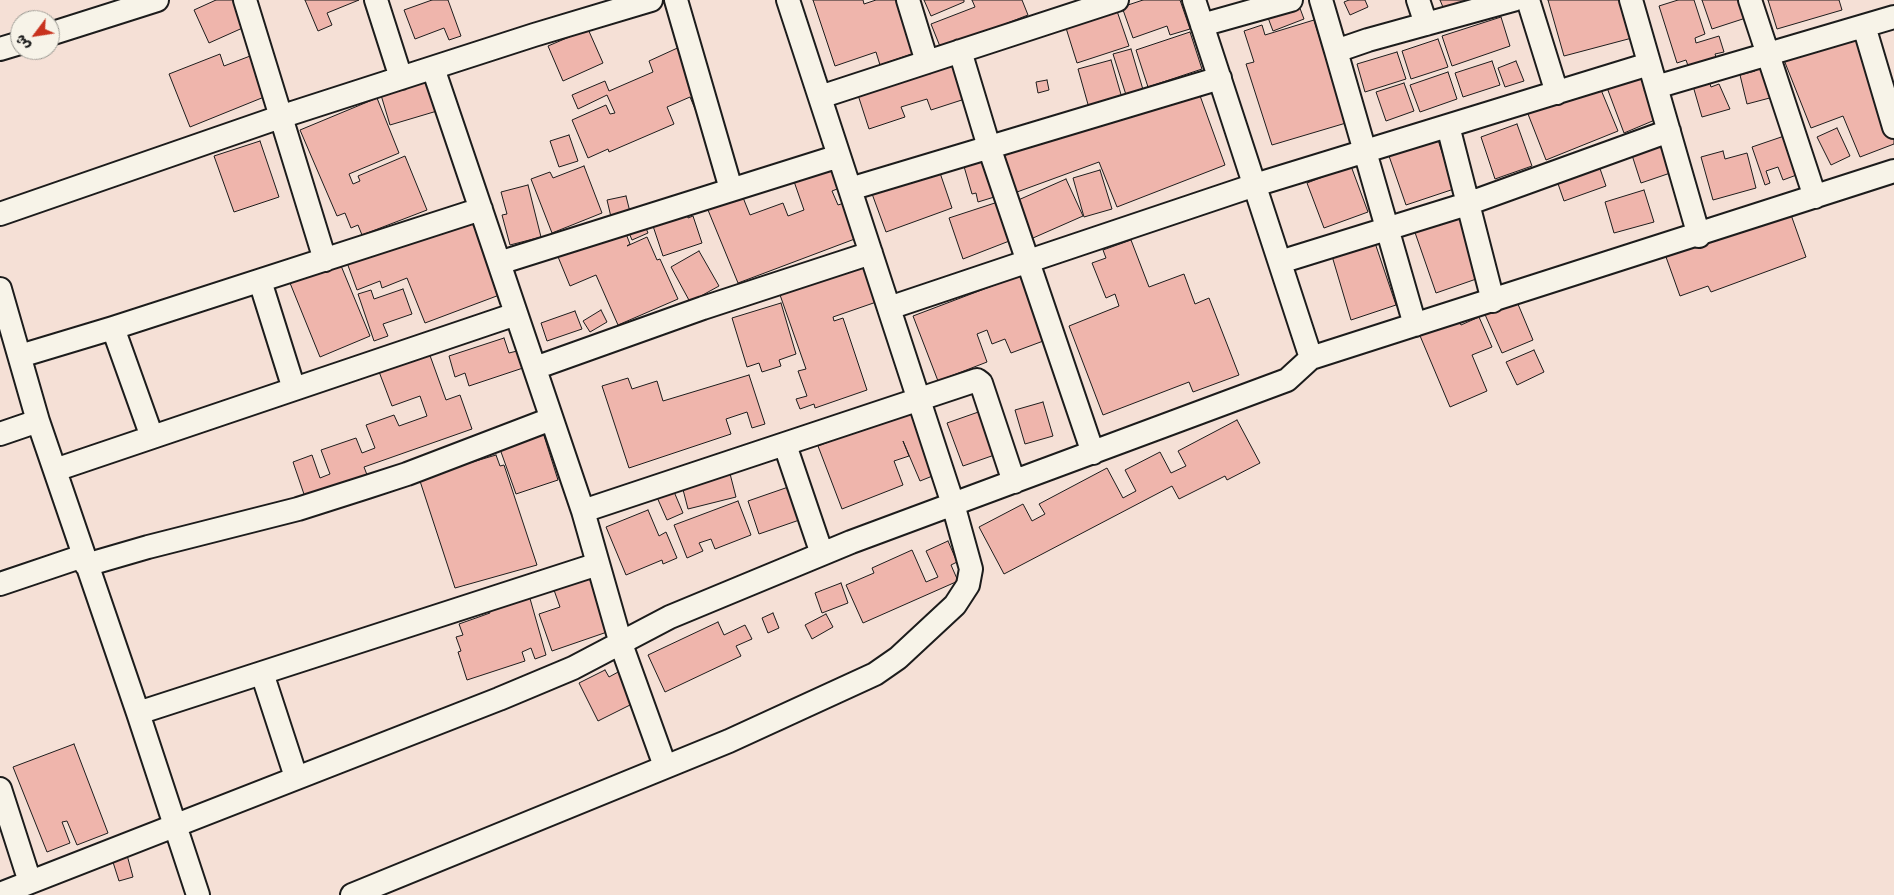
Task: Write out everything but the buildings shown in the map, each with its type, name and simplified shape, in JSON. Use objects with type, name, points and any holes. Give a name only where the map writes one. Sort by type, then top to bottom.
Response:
[{"type":"street","points":[[60,31],[157,0]]},
{"type":"street","points":[[245,0],[325,260]]},
{"type":"street","points":[[376,0],[401,78]]},
{"type":"street","points":[[0,214],[280,117],[651,0]]},
{"type":"street","points":[[676,0],[731,189]]},
{"type":"street","points":[[352,895],[729,741],[866,678],[898,658],[955,605],[968,585],[971,569],[953,504],[788,0]]},
{"type":"street","points":[[908,0],[927,62]]},
{"type":"street","points":[[820,97],[1117,0]]},
{"type":"street","points":[[1194,0],[1311,358]]},
{"type":"street","points":[[1202,26],[1291,0]]},
{"type":"street","points":[[1321,0],[1415,325]]},
{"type":"street","points":[[1418,0],[1426,24]]},
{"type":"street","points":[[1336,51],[1514,0]]},
{"type":"street","points":[[1528,0],[1556,93]]},
{"type":"street","points":[[1631,0],[1699,236]]},
{"type":"street","points":[[1750,0],[1815,197]]},
{"type":"street","points":[[1656,87],[1894,17]]},
{"type":"street","points":[[1864,26],[1894,126]]},
{"type":"street","points":[[960,51],[989,147],[1093,453]]},
{"type":"street","points":[[889,308],[1255,185],[1649,64]]},
{"type":"street","points":[[433,68],[583,511],[620,644],[665,766]]},
{"type":"street","points":[[850,189],[1220,78]]},
{"type":"street","points":[[1448,126],[1493,301]]},
{"type":"street","points":[[1280,262],[1389,230],[1468,204],[1669,131]]},
{"type":"street","points":[[499,263],[839,156]]},
{"type":"street","points":[[0,894],[175,827],[296,777],[573,668],[670,617],[822,554],[1287,380],[1311,358],[1699,236],[1894,171]]},
{"type":"street","points":[[20,356],[113,328],[481,209]]},
{"type":"street","points":[[534,368],[703,308],[871,253]]},
{"type":"street","points":[[260,281],[294,389]]},
{"type":"street","points":[[0,289],[38,421],[198,895]]},
{"type":"street","points":[[55,470],[516,314]]},
{"type":"street","points":[[113,328],[152,437]]},
{"type":"street","points":[[583,511],[784,445],[918,398],[979,381],[1014,482]]},
{"type":"street","points":[[0,584],[84,560],[148,547],[298,509],[407,474],[551,419]]},
{"type":"street","points":[[0,434],[38,421]]},
{"type":"street","points":[[784,445],[822,554]]},
{"type":"street","points":[[138,713],[598,564]]},
{"type":"street","points":[[262,674],[296,777]]},
{"type":"street","points":[[0,789],[30,882]]}]
